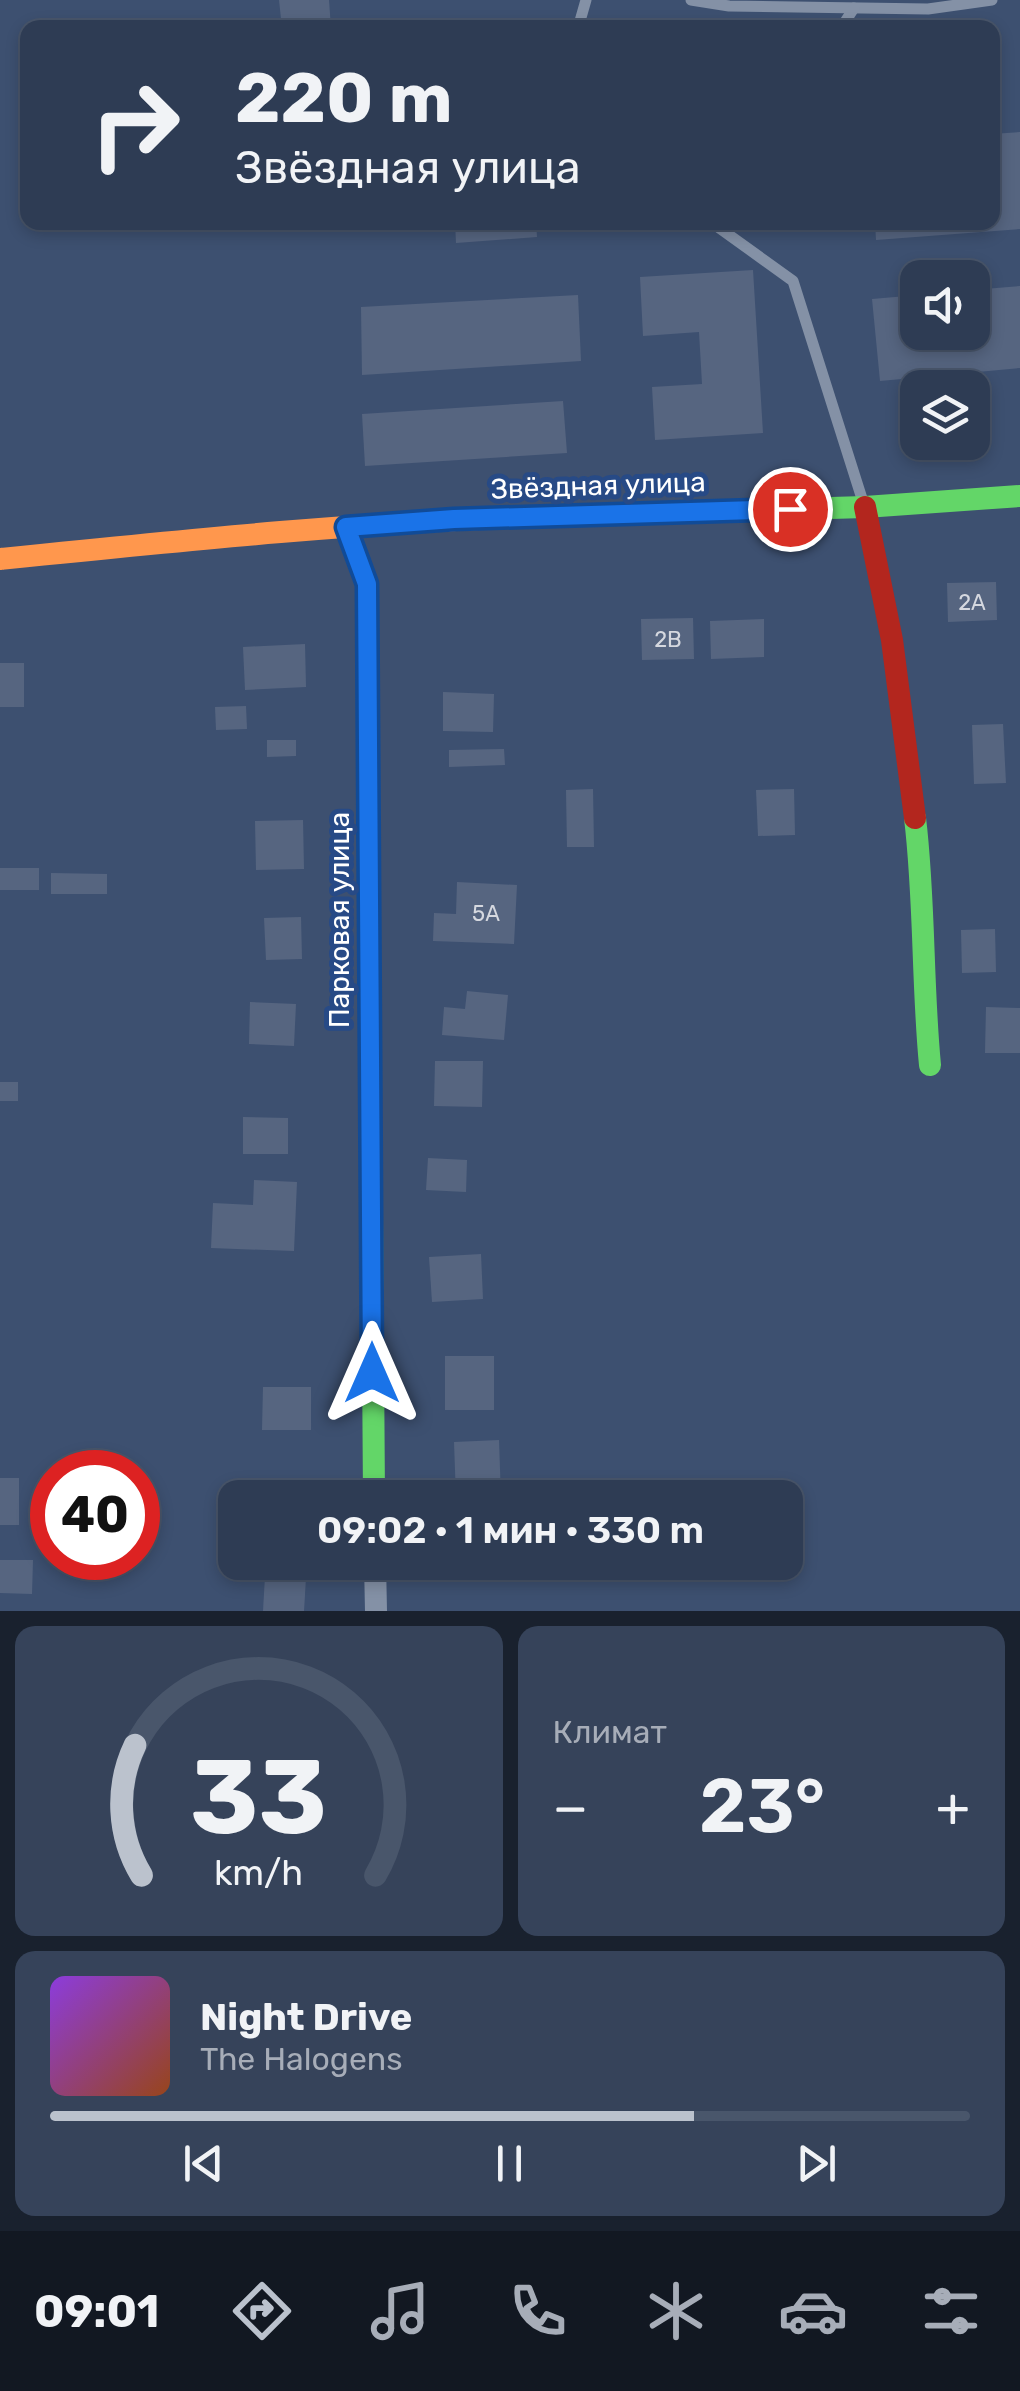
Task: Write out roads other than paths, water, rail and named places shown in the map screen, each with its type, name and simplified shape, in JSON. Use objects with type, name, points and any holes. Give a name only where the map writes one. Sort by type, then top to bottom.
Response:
[{"type":"street","name":"Звёздная улица","points":[[0,559],[454,519],[865,507],[1020,496]]},
{"type":"street","points":[[865,507],[892,640],[923,885],[923,990],[930,1065]]},
{"type":"street","name":"Парковая улица","points":[[346,527],[367,584],[374,1480]]},
{"type":"street","points":[[375,1580],[376,1611]]},
{"type":"lane","points":[[691,0],[729,6],[928,10],[992,0]]},
{"type":"lane","points":[[846,20],[854,8]]},
{"type":"lane","points":[[723,230],[793,281],[865,507]]}]
